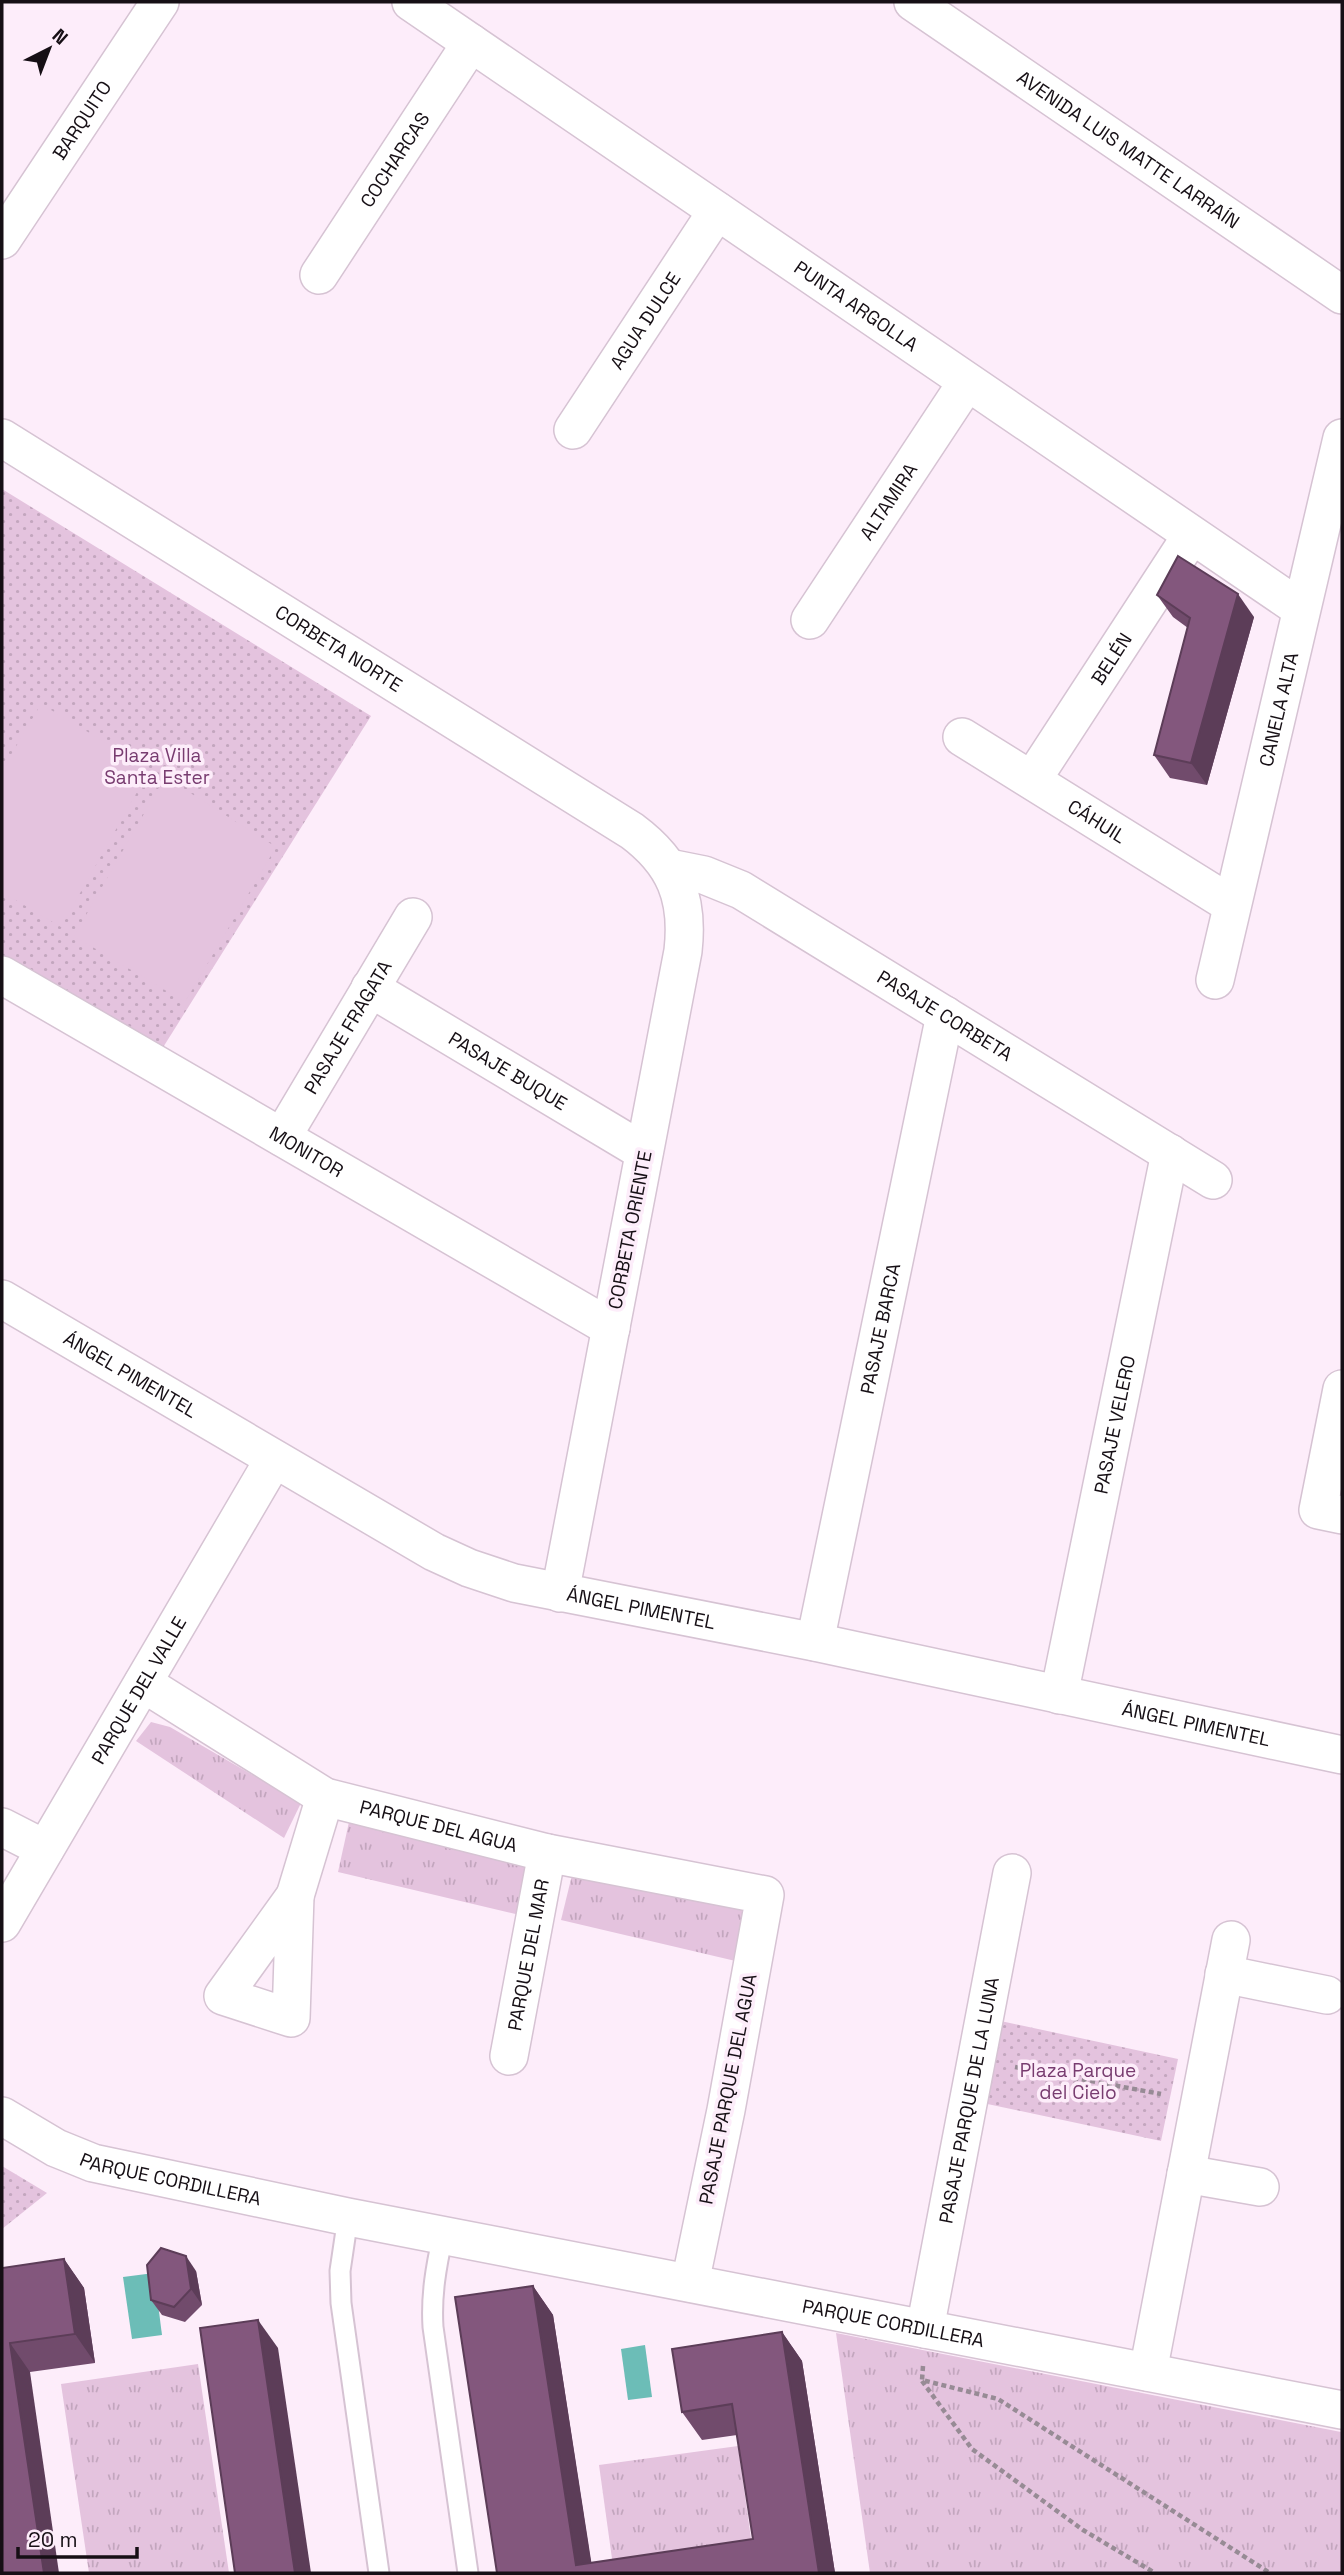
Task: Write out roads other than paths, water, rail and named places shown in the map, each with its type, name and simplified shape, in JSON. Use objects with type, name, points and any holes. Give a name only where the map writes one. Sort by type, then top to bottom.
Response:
[{"type":"street","name":"BARQUITO","points":[[2,240],[160,2]]},
{"type":"street","name":"PUNTA ARGOLLA","points":[[411,2],[1301,609]]},
{"type":"street","name":"AVENIDA LUIS MATTE LARRAÍN","points":[[914,2],[1342,295]]},
{"type":"street","name":"COCHARCAS","points":[[319,275],[471,43]]},
{"type":"street","name":"AGUA DULCE","points":[[573,430],[717,211]]},
{"type":"street","name":"ALTAMIRA","points":[[810,620],[967,382]]},
{"type":"street","name":"CORBETA NORTE","points":[[2,438],[632,831],[657,853],[669,868]]},
{"type":"street","name":"CANELA ALTA","points":[[1215,980],[1342,438]]},
{"type":"street","name":"BELÉN","points":[[1032,780],[1191,536]]},
{"type":"street","name":"CÁHUIL","points":[[962,737],[1232,905]]},
{"type":"street","name":"PASAJE CORBETA","points":[[669,868],[704,875],[741,890],[1213,1180]]},
{"type":"street","name":"CORBETA ORIENTE","points":[[560,1593],[685,928],[684,906],[669,868]]},
{"type":"street","name":"PASAJE FRAGATA","points":[[282,1137],[413,917]]},
{"type":"street","name":"MONITOR","points":[[2,975],[611,1328]]},
{"type":"street","name":"PASAJE BUQUE","points":[[370,988],[645,1152]]},
{"type":"street","name":"PASAJE BARCA","points":[[815,1642],[945,1015]]},
{"type":"street","name":"PASAJE VELERO","points":[[1059,1695],[1170,1153]]},
{"type":"street","name":"ÁNGEL PIMENTEL","points":[[2,1299],[435,1552],[514,1583],[815,1642],[1342,1755]]},
{"type":"street","points":[[1342,1389],[1318,1510],[1342,1515]]},
{"type":"street","name":"PARQUE DEL VALLE","points":[[2,1923],[274,1459]]},
{"type":"street","name":"PARQUE DEL AGUA","points":[[143,1683],[325,1797],[547,1853],[765,1895]]},
{"type":"street","points":[[295,1896],[325,1797]]},
{"type":"street","points":[[2,1827],[45,1849]]},
{"type":"street","name":"PARQUE DEL MAR","points":[[509,2056],[547,1853]]},
{"type":"street","name":"PASAJE PARQUE DE LA LUNA","points":[[925,2329],[1012,1874]]},
{"type":"street","name":"PASAJE PARQUE DEL AGUA","points":[[690,2283],[726,2110],[765,1895]]},
{"type":"street","points":[[1148,2372],[1228,1957],[1327,1995]]},
{"type":"street","name":"PARQUE CORDILLERA","points":[[2,2116],[56,2148],[93,2163],[348,2217],[1342,2410]]},
{"type":"street","points":[[1186,2174],[1260,2187]]},
{"type":"lane","points":[[348,2217],[340,2271],[341,2303],[379,2573]]},
{"type":"lane","points":[[443,2235],[433,2280],[432,2314],[468,2573]]},
{"type":"park label","name":"Plaza Villa Santa Ester","points":[[157,766]]},
{"type":"park label","name":"Plaza Parque del Cielo","points":[[1078,2081]]}]
